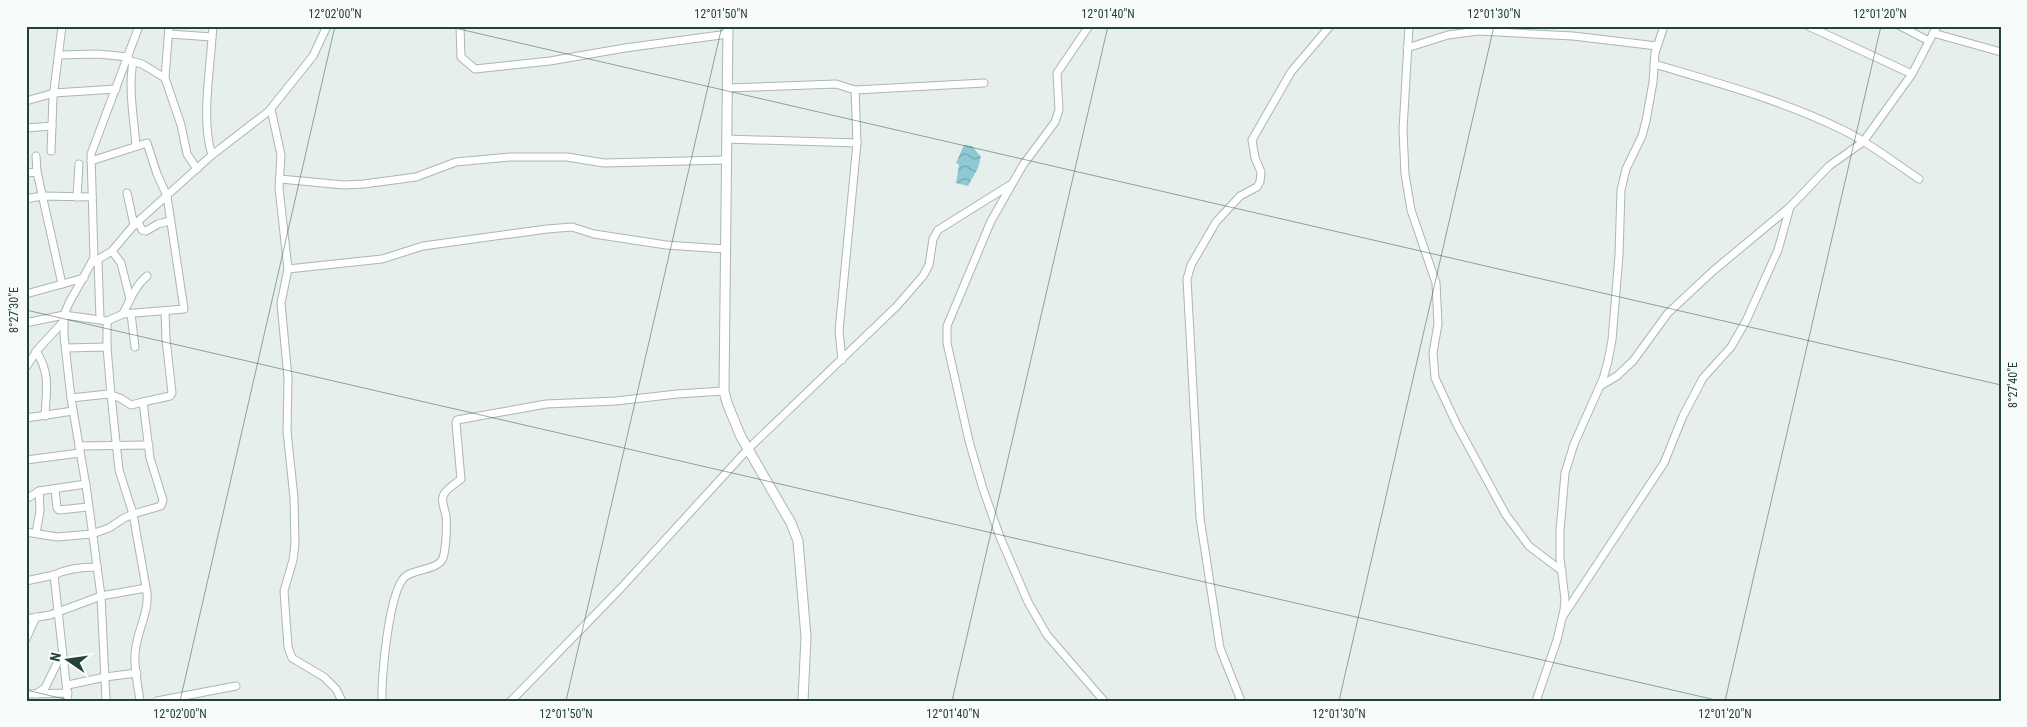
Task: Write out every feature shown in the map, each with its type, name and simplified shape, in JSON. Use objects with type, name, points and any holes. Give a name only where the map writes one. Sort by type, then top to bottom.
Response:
[{"type":"street","points":[[51,151],[54,93],[62,26]]},
{"type":"street","points":[[139,26],[129,60],[93,144],[91,161],[95,262],[107,347],[116,447],[123,484],[133,514],[148,602],[141,623],[135,654],[140,701]]},
{"type":"street","points":[[212,155],[207,138],[207,121],[213,26]]},
{"type":"street","points":[[26,367],[64,318],[69,303],[95,262],[112,251],[136,223],[212,155],[271,109],[313,56],[327,26]]},
{"type":"street","points":[[460,26],[461,56],[475,69],[541,62],[728,30],[725,160],[724,391],[727,403],[748,450],[791,523],[800,549],[806,637],[803,701]]},
{"type":"street","points":[[1089,26],[1057,73],[1059,110],[1055,122],[1023,165],[991,221],[947,326],[947,343],[983,489],[1000,537],[1028,602],[1047,635],[1104,701]]},
{"type":"street","points":[[1241,701],[1220,648],[1200,518],[1187,279],[1191,265],[1216,222],[1240,196],[1257,187],[1260,182],[1261,172],[1255,158],[1252,140],[1291,72],[1330,26]]},
{"type":"street","points":[[1409,26],[1403,130],[1404,174],[1412,210],[1436,284],[1438,324],[1433,354],[1435,378],[1457,425],[1511,523],[1529,546],[1562,571]]},
{"type":"street","points":[[1536,701],[1563,616],[1565,599],[1560,531],[1565,473],[1574,444],[1600,386],[1612,340],[1619,255],[1621,190],[1626,169],[1642,136],[1646,121],[1654,82],[1657,46],[1664,26]]},
{"type":"street","points":[[1808,26],[1912,74]]},
{"type":"street","points":[[1900,26],[1929,41]]},
{"type":"street","points":[[197,169],[187,154],[181,125],[164,78],[169,30],[212,37]]},
{"type":"street","points":[[1600,386],[1617,376],[1633,361],[1668,313],[1713,271],[1790,207],[1830,166],[1863,142],[1912,74],[1935,30],[2001,52]]},
{"type":"street","points":[[1408,48],[1448,35],[1478,31],[1573,36],[1657,46]]},
{"type":"street","points":[[59,55],[98,54],[129,60],[142,64],[164,78]]},
{"type":"street","points":[[129,60],[136,146]]},
{"type":"street","points":[[1654,64],[1785,106],[1837,127],[1919,179]]},
{"type":"street","points":[[727,88],[836,84],[856,90],[984,83]]},
{"type":"street","points":[[26,101],[54,93],[116,89]]},
{"type":"street","points":[[842,360],[840,320],[857,143],[856,90]]},
{"type":"street","points":[[271,109],[281,155],[280,179],[288,270],[281,303],[288,378],[288,439],[294,498],[293,560],[284,591],[288,647],[292,658],[324,677],[336,689],[342,701]]},
{"type":"street","points":[[26,128],[52,126]]},
{"type":"street","points":[[726,140],[857,143]]},
{"type":"street","points":[[28,323],[64,318],[103,320],[127,314],[184,309],[166,196],[157,174],[149,144],[143,143],[91,161]]},
{"type":"street","points":[[36,156],[37,172],[62,284]]},
{"type":"street","points":[[280,179],[344,185],[364,184],[416,177],[456,162],[510,157],[568,157],[604,163],[725,160]]},
{"type":"street","points":[[77,197],[79,164]]},
{"type":"street","points":[[26,173],[37,172]]},
{"type":"street","points":[[511,701],[621,588],[748,450],[897,306],[923,276],[929,265],[932,238],[938,230],[1012,184]]},
{"type":"street","points":[[127,192],[136,223],[142,230],[146,231],[158,224],[170,221]]},
{"type":"street","points":[[26,199],[42,196],[92,197]]},
{"type":"street","points":[[1563,616],[1664,463],[1683,416],[1703,378],[1730,347],[1746,321],[1778,250],[1790,207]]},
{"type":"street","points":[[288,270],[382,259],[423,246],[564,228],[666,246],[725,249]]},
{"type":"street","points":[[112,251],[122,263],[130,299]]},
{"type":"street","points":[[135,347],[127,314],[130,299],[142,281],[148,276]]},
{"type":"street","points":[[26,294],[84,278]]},
{"type":"street","points":[[71,398],[111,395],[131,405],[170,396],[172,393],[166,339],[166,311]]},
{"type":"street","points":[[64,318],[71,398],[86,484],[101,596],[106,701]]},
{"type":"street","points":[[66,348],[107,347]]},
{"type":"street","points":[[36,352],[46,371],[45,416]]},
{"type":"street","points":[[382,701],[382,679],[392,603],[398,585],[406,576],[439,563],[443,557],[446,516],[444,494],[461,479],[457,420],[546,404],[616,401],[629,398],[724,391]]},
{"type":"street","points":[[26,532],[57,537],[92,534],[109,528],[133,514],[161,506],[162,500],[150,458],[143,402]]},
{"type":"street","points":[[26,418],[73,411]]},
{"type":"street","points":[[26,460],[80,450],[149,445]]},
{"type":"street","points":[[26,499],[39,491],[86,484]]},
{"type":"street","points":[[55,489],[57,508],[59,510],[88,507]]},
{"type":"street","points":[[36,533],[40,512],[39,491]]},
{"type":"street","points":[[26,581],[54,575],[61,571],[97,567]]},
{"type":"street","points":[[54,575],[68,693]]},
{"type":"street","points":[[26,619],[58,612],[101,596],[146,588]]},
{"type":"street","points":[[26,639],[36,617]]},
{"type":"street","points":[[36,694],[45,688],[63,652]]},
{"type":"street","points":[[26,694],[68,693],[105,677],[137,673]]},
{"type":"street","points":[[157,701],[236,686]]},
{"type":"water","points":[[964,145],[972,146],[981,157],[978,168],[968,186],[956,183],[959,165],[956,163]]}]
